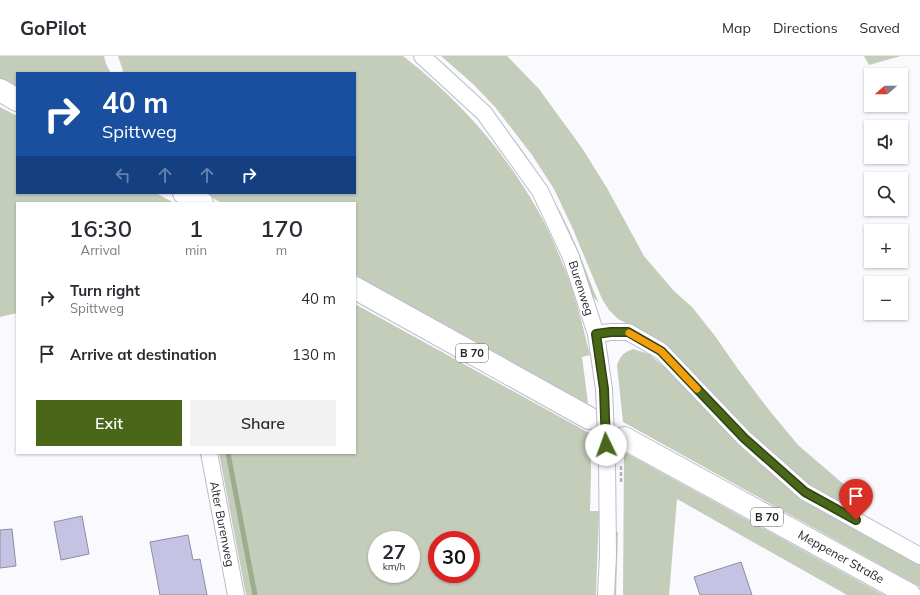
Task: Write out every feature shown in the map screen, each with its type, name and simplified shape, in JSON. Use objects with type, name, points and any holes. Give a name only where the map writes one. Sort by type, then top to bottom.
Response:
[{"type":"main road","points":[[0,90],[16,99]]},
{"type":"main road","points":[[186,194],[200,202]]},
{"type":"main road","name":"B 70","points":[[356,289],[589,418]]},
{"type":"main road","name":"Meppener Straße","points":[[624,438],[910,595]]},
{"type":"street","name":"Burenweg","points":[[422,56],[484,113],[540,191],[571,257],[596,334],[604,389],[607,459],[608,554],[606,595]]},
{"type":"street","points":[[596,334],[628,332],[661,351],[744,438],[805,492],[920,556]]},
{"type":"street","name":"Alter Burenweg","points":[[209,454],[236,595]]},
{"type":"green space","points":[[0,56],[104,56],[110,72],[16,72],[16,89],[0,81]]},
{"type":"green space","points":[[118,56],[403,56],[438,85],[485,134],[513,170],[541,216],[567,273],[590,355],[582,357],[588,403],[356,276],[356,202],[220,202],[205,194],[356,194],[356,72],[122,72],[123,71]]},
{"type":"green space","points":[[429,56],[434,56],[477,96],[515,141],[532,165],[548,189],[562,215],[599,303],[593,297],[588,287],[555,208]]},
{"type":"green space","points":[[441,56],[507,56],[539,89],[582,148],[607,188],[644,256],[674,291],[692,307],[769,410],[798,445],[869,506],[863,512],[852,509],[810,485],[788,470],[635,328],[618,319],[609,310],[602,299],[572,227],[554,189],[532,155],[495,107],[473,84]]},
{"type":"green space","points":[[864,56],[901,56],[869,65]]},
{"type":"green space","points":[[0,107],[16,115],[16,194],[158,194],[172,202],[16,202],[16,313],[0,317]]},
{"type":"green space","points":[[356,305],[591,434],[590,511],[599,511],[596,595],[246,595],[219,454],[356,454]]},
{"type":"green space","points":[[633,349],[649,354],[669,371],[745,451],[801,495],[920,564],[920,587],[623,422],[617,365],[622,355]]},
{"type":"green space","points":[[624,452],[884,595],[847,595],[677,499],[669,595],[623,595]]},
{"type":"green space","points":[[615,532],[618,532],[616,595],[613,595]]},
{"type":"building","points":[[82,516],[89,554],[61,560],[54,522]]},
{"type":"building","points":[[12,529],[16,566],[0,568],[0,530]]},
{"type":"building","points":[[188,535],[193,560],[200,559],[207,595],[160,595],[150,542]]},
{"type":"building","points":[[741,562],[752,595],[700,595],[694,577]]},
{"type":"waterway","points":[[228,454],[255,595]]},
{"type":"slow traffic","points":[[629,333],[661,351],[697,389]]},
{"type":"route","points":[[606,445],[604,389],[596,334],[628,332],[661,351],[744,438],[805,492],[856,520]]}]
